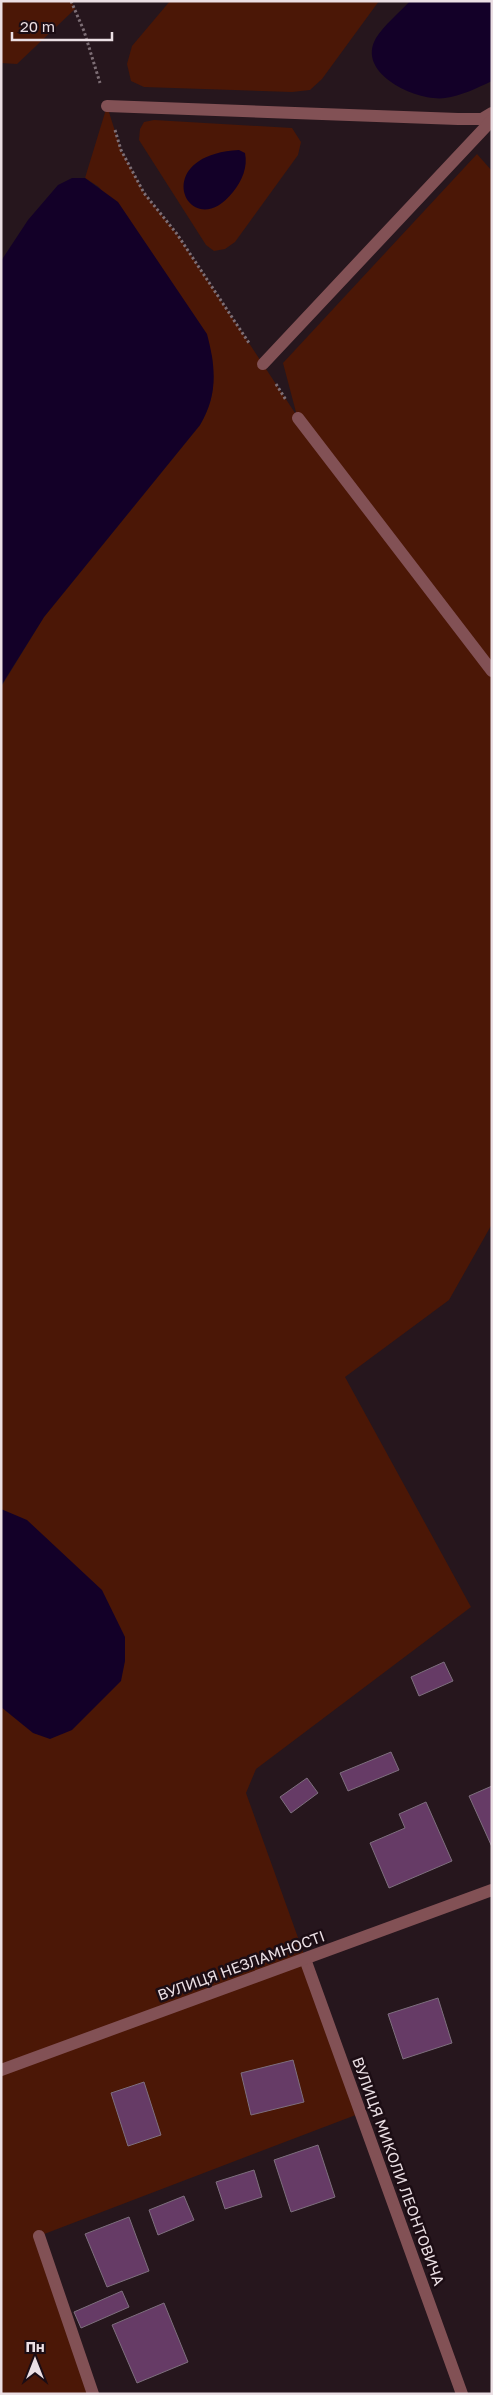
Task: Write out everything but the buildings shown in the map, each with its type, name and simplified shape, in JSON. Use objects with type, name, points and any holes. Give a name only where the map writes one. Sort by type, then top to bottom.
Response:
[{"type":"street","points":[[107,106],[458,119],[482,118],[492,113]]},
{"type":"street","points":[[263,364],[492,120]]},
{"type":"street","points":[[298,418],[492,671]]},
{"type":"street","name":"ВУЛИЦЯ НЕЗЛАМНОСТІ","points":[[1,2070],[492,1890]]},
{"type":"street","name":"ВУЛИЦЯ МИКОЛИ ЛЕОНТОВИЧА","points":[[305,1959],[462,2394]]},
{"type":"street","points":[[39,2236],[93,2394]]},
{"type":"path","points":[[71,1],[84,31],[121,150],[144,193],[177,234],[298,418]]},
{"type":"shaded area","points":[[1,1],[71,1],[75,9],[17,64],[1,63]]},
{"type":"shaded area","points":[[170,1],[379,1],[322,79],[310,90],[292,92],[144,87],[131,81],[127,64],[132,46]]},
{"type":"shaded area","points":[[410,1],[492,1],[492,81],[457,95],[433,98],[406,90],[392,83],[381,74],[374,63],[372,51],[376,38]]},
{"type":"shaded area","points":[[107,106],[121,150],[144,193],[177,234],[297,416],[283,363],[477,154],[492,171],[492,1224],[449,1300],[345,1377],[471,1607],[256,1769],[246,1793],[361,2113],[39,2236],[93,2394],[1,2394],[1,687],[44,617],[200,425],[211,399],[213,384],[212,356],[99,187],[85,178]]},
{"type":"shaded area","points":[[154,120],[292,128],[301,142],[298,155],[235,242],[225,249],[214,251],[206,245],[139,140],[140,129],[144,122]]},
{"type":"shaded area","points":[[239,150],[245,153],[246,163],[242,179],[233,192],[217,206],[203,209],[191,204],[185,194],[184,180],[192,166],[210,155]]},
{"type":"shaded area","points":[[72,178],[85,178],[118,202],[207,334],[214,381],[210,402],[200,425],[44,617],[1,686],[1,261],[28,220],[58,185]]},
{"type":"shaded area","points":[[1,1509],[27,1520],[102,1590],[125,1637],[125,1661],[121,1681],[72,1730],[50,1739],[33,1733],[1,1707]]}]
